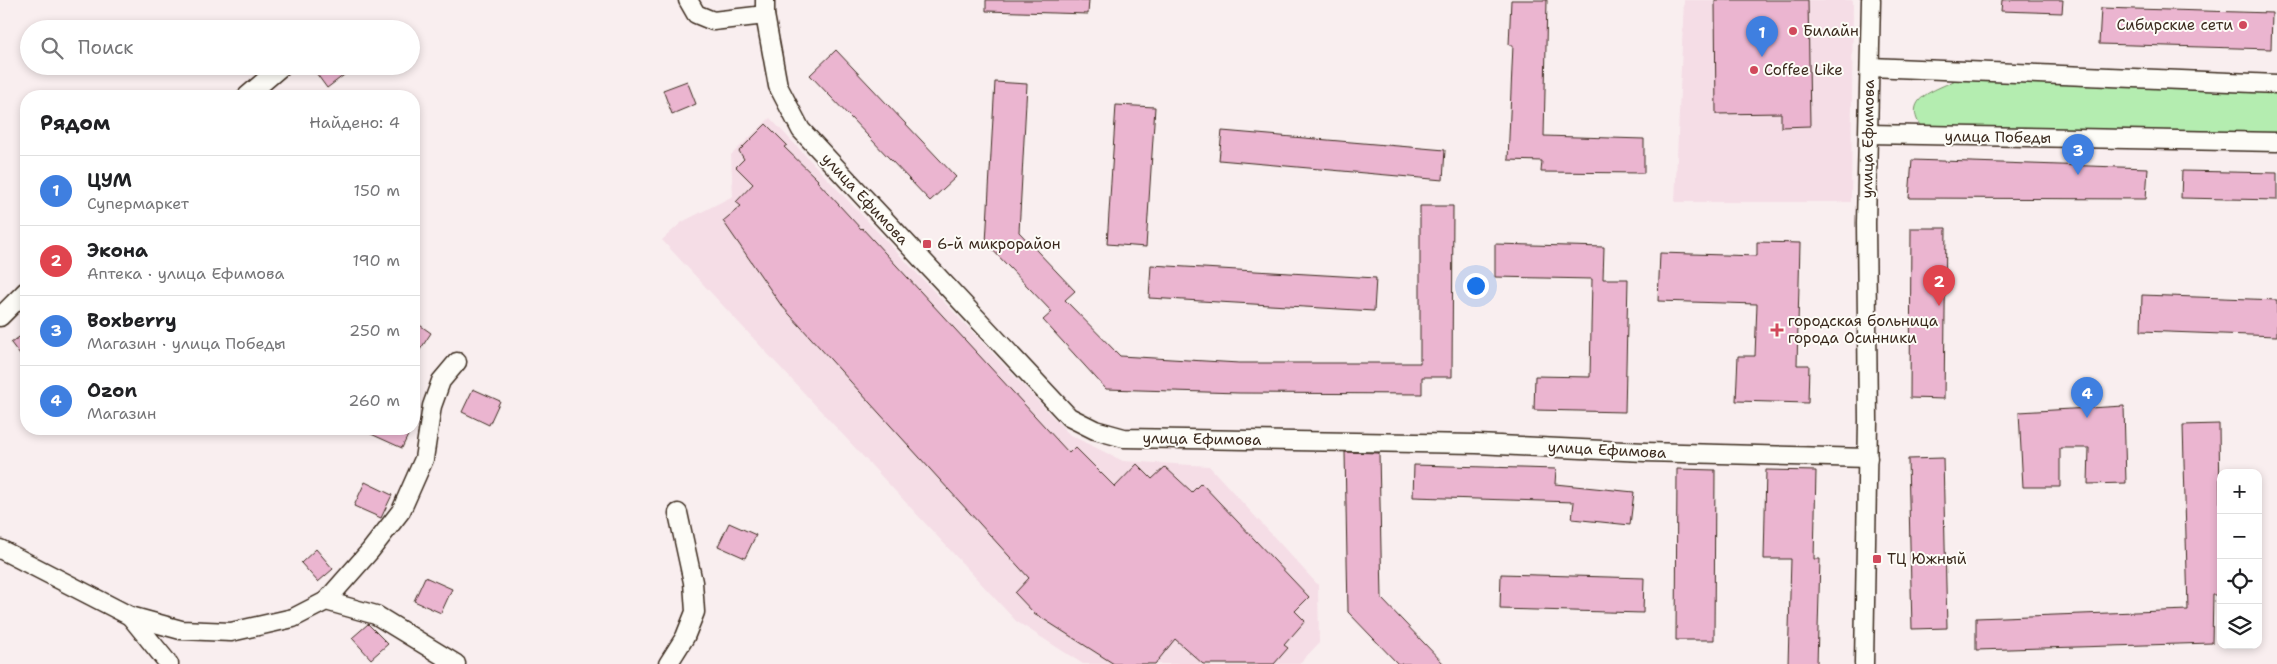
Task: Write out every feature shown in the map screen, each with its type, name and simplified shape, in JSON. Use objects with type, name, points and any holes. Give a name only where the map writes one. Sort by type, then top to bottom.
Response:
[{"type":"street","points":[[688,0],[696,14],[713,22],[765,7]]},
{"type":"street","name":"улица Ефимова","points":[[1864,664],[1868,458],[1866,223],[1871,0]]},
{"type":"street","name":"улица Ефимова","points":[[765,7],[778,86],[801,130],[1068,417],[1095,430],[1124,438],[1477,444],[1645,452],[1868,458]]},
{"type":"street","points":[[1870,67],[2277,84]]},
{"type":"street","points":[[254,90],[272,75]]},
{"type":"street","name":"улица Победы","points":[[1869,134],[2277,142]]},
{"type":"street","points":[[0,316],[20,297]]},
{"type":"street","points":[[0,550],[130,616],[181,630],[231,632],[293,618],[326,601],[370,551],[401,511],[424,459],[432,406],[441,380],[457,362]]},
{"type":"street","points":[[668,664],[685,637],[695,612],[693,582],[678,513]]},
{"type":"street","points":[[326,601],[376,615],[456,664]]},
{"type":"street","points":[[130,616],[170,664]]},
{"type":"shaded area","points":[[1684,0],[1853,0],[1851,202],[1675,202]]},
{"type":"shaded area","points":[[770,118],[1070,435],[1123,461],[1209,466],[1318,585],[1319,643],[1299,664],[1083,664],[1016,621],[662,240],[682,222],[733,196],[731,155]]},
{"type":"green space","points":[[1957,79],[2277,92],[2277,136],[1921,127],[1916,116],[1916,108],[1919,101],[1932,91]]},
{"type":"building","points":[[986,0],[1089,0],[1088,14],[986,11]]},
{"type":"building","points":[[1511,0],[1547,0],[1544,136],[1644,139],[1644,173],[1541,172],[1542,161],[1508,160],[1513,45],[1509,45]]},
{"type":"building","points":[[1715,0],[1808,0],[1810,126],[1781,127],[1781,113],[1716,114]]},
{"type":"building","points":[[2002,0],[2063,0],[2062,13],[2001,11]]},
{"type":"building","points":[[2101,8],[2272,13],[2271,49],[2099,44]]},
{"type":"building","points":[[836,50],[956,177],[930,201],[810,75]]},
{"type":"building","points":[[318,75],[344,75],[327,88]]},
{"type":"building","points":[[687,81],[696,104],[672,114],[663,90]]},
{"type":"building","points":[[995,82],[1027,84],[1019,232],[1075,291],[1065,300],[1120,356],[1239,363],[1420,363],[1420,206],[1453,206],[1452,377],[1422,377],[1422,394],[1239,393],[1106,389],[1043,320],[1052,312],[986,243]]},
{"type":"building","points":[[1116,105],[1155,107],[1146,247],[1107,244]]},
{"type":"building","points":[[766,124],[787,145],[784,147],[818,180],[861,229],[1069,453],[1075,447],[1115,487],[1137,464],[1152,479],[1165,467],[1192,492],[1201,483],[1309,597],[1295,611],[1305,621],[1284,645],[1288,648],[1274,664],[1203,664],[1175,639],[1155,664],[1114,664],[1034,613],[1015,593],[1029,578],[781,305],[723,221],[741,206],[736,202],[753,184],[736,167],[744,159],[739,151]]},
{"type":"building","points":[[1222,131],[1445,150],[1443,180],[1219,160]]},
{"type":"building","points":[[1912,160],[2148,168],[2146,199],[1909,198]]},
{"type":"building","points":[[2182,171],[2277,173],[2277,200],[2181,198]]},
{"type":"building","points":[[1911,228],[1946,228],[1944,399],[1910,398]]},
{"type":"building","name":"городская больница города Осинники","points":[[1757,242],[1800,243],[1797,365],[1809,365],[1808,403],[1736,401],[1738,356],[1755,356],[1757,304],[1658,301],[1660,253],[1757,256]]},
{"type":"building","points":[[1495,244],[1604,247],[1603,279],[1628,279],[1625,412],[1534,410],[1535,376],[1590,377],[1592,279],[1495,277]]},
{"type":"building","points":[[1151,265],[1376,278],[1374,311],[1149,298]]},
{"type":"building","points":[[2142,295],[2277,300],[2277,336],[2141,331]]},
{"type":"building","points":[[420,325],[431,333],[420,350]]},
{"type":"building","points":[[20,336],[20,355],[11,343]]},
{"type":"building","points":[[473,389],[500,401],[489,425],[462,412]]},
{"type":"building","points":[[2124,406],[2126,483],[2088,484],[2089,448],[2060,448],[2060,487],[2023,487],[2019,412]]},
{"type":"building","points":[[2219,424],[2217,595],[2213,595],[2212,643],[1976,650],[1976,618],[2188,610],[2183,425]]},
{"type":"building","points":[[373,435],[408,435],[402,448]]},
{"type":"building","points":[[1345,452],[1379,453],[1382,599],[1444,664],[1398,664],[1348,612]]},
{"type":"building","points":[[1943,458],[1947,628],[1912,629],[1908,459]]},
{"type":"building","points":[[1414,465],[1556,469],[1555,484],[1634,492],[1630,525],[1572,519],[1574,502],[1413,497]]},
{"type":"building","points":[[1677,469],[1715,470],[1714,640],[1676,640]]},
{"type":"building","points":[[1766,470],[1816,471],[1814,559],[1820,559],[1817,664],[1788,664],[1791,559],[1764,559]]},
{"type":"building","points":[[365,482],[392,495],[381,518],[354,506]]},
{"type":"building","points":[[729,523],[756,535],[745,558],[718,546]]},
{"type":"building","points":[[316,549],[333,569],[318,582],[301,563]]},
{"type":"building","points":[[1501,574],[1644,578],[1643,613],[1500,609]]},
{"type":"building","points":[[425,577],[452,589],[441,613],[414,601]]},
{"type":"building","points":[[368,624],[388,644],[371,659],[352,638]]},
{"type":"place","name":"Сибирские сети","points":[[2243,25]]},
{"type":"place","name":"Билайн","points":[[1793,31]]},
{"type":"place","name":"ЦУМ","points":[[1762,57]]},
{"type":"place","name":"Coffee Like","points":[[1754,70]]},
{"type":"place","name":"Boxberry","points":[[2078,175]]},
{"type":"place","name":"6-й микрорайон","points":[[927,244]]},
{"type":"place","name":"Экона","points":[[1939,306]]},
{"type":"place","name":"городская больница города Осинники","points":[[1777,330]]},
{"type":"place","name":"Ozon","points":[[2087,418]]},
{"type":"place","name":"ТЦ Южный","points":[[1877,559]]}]
